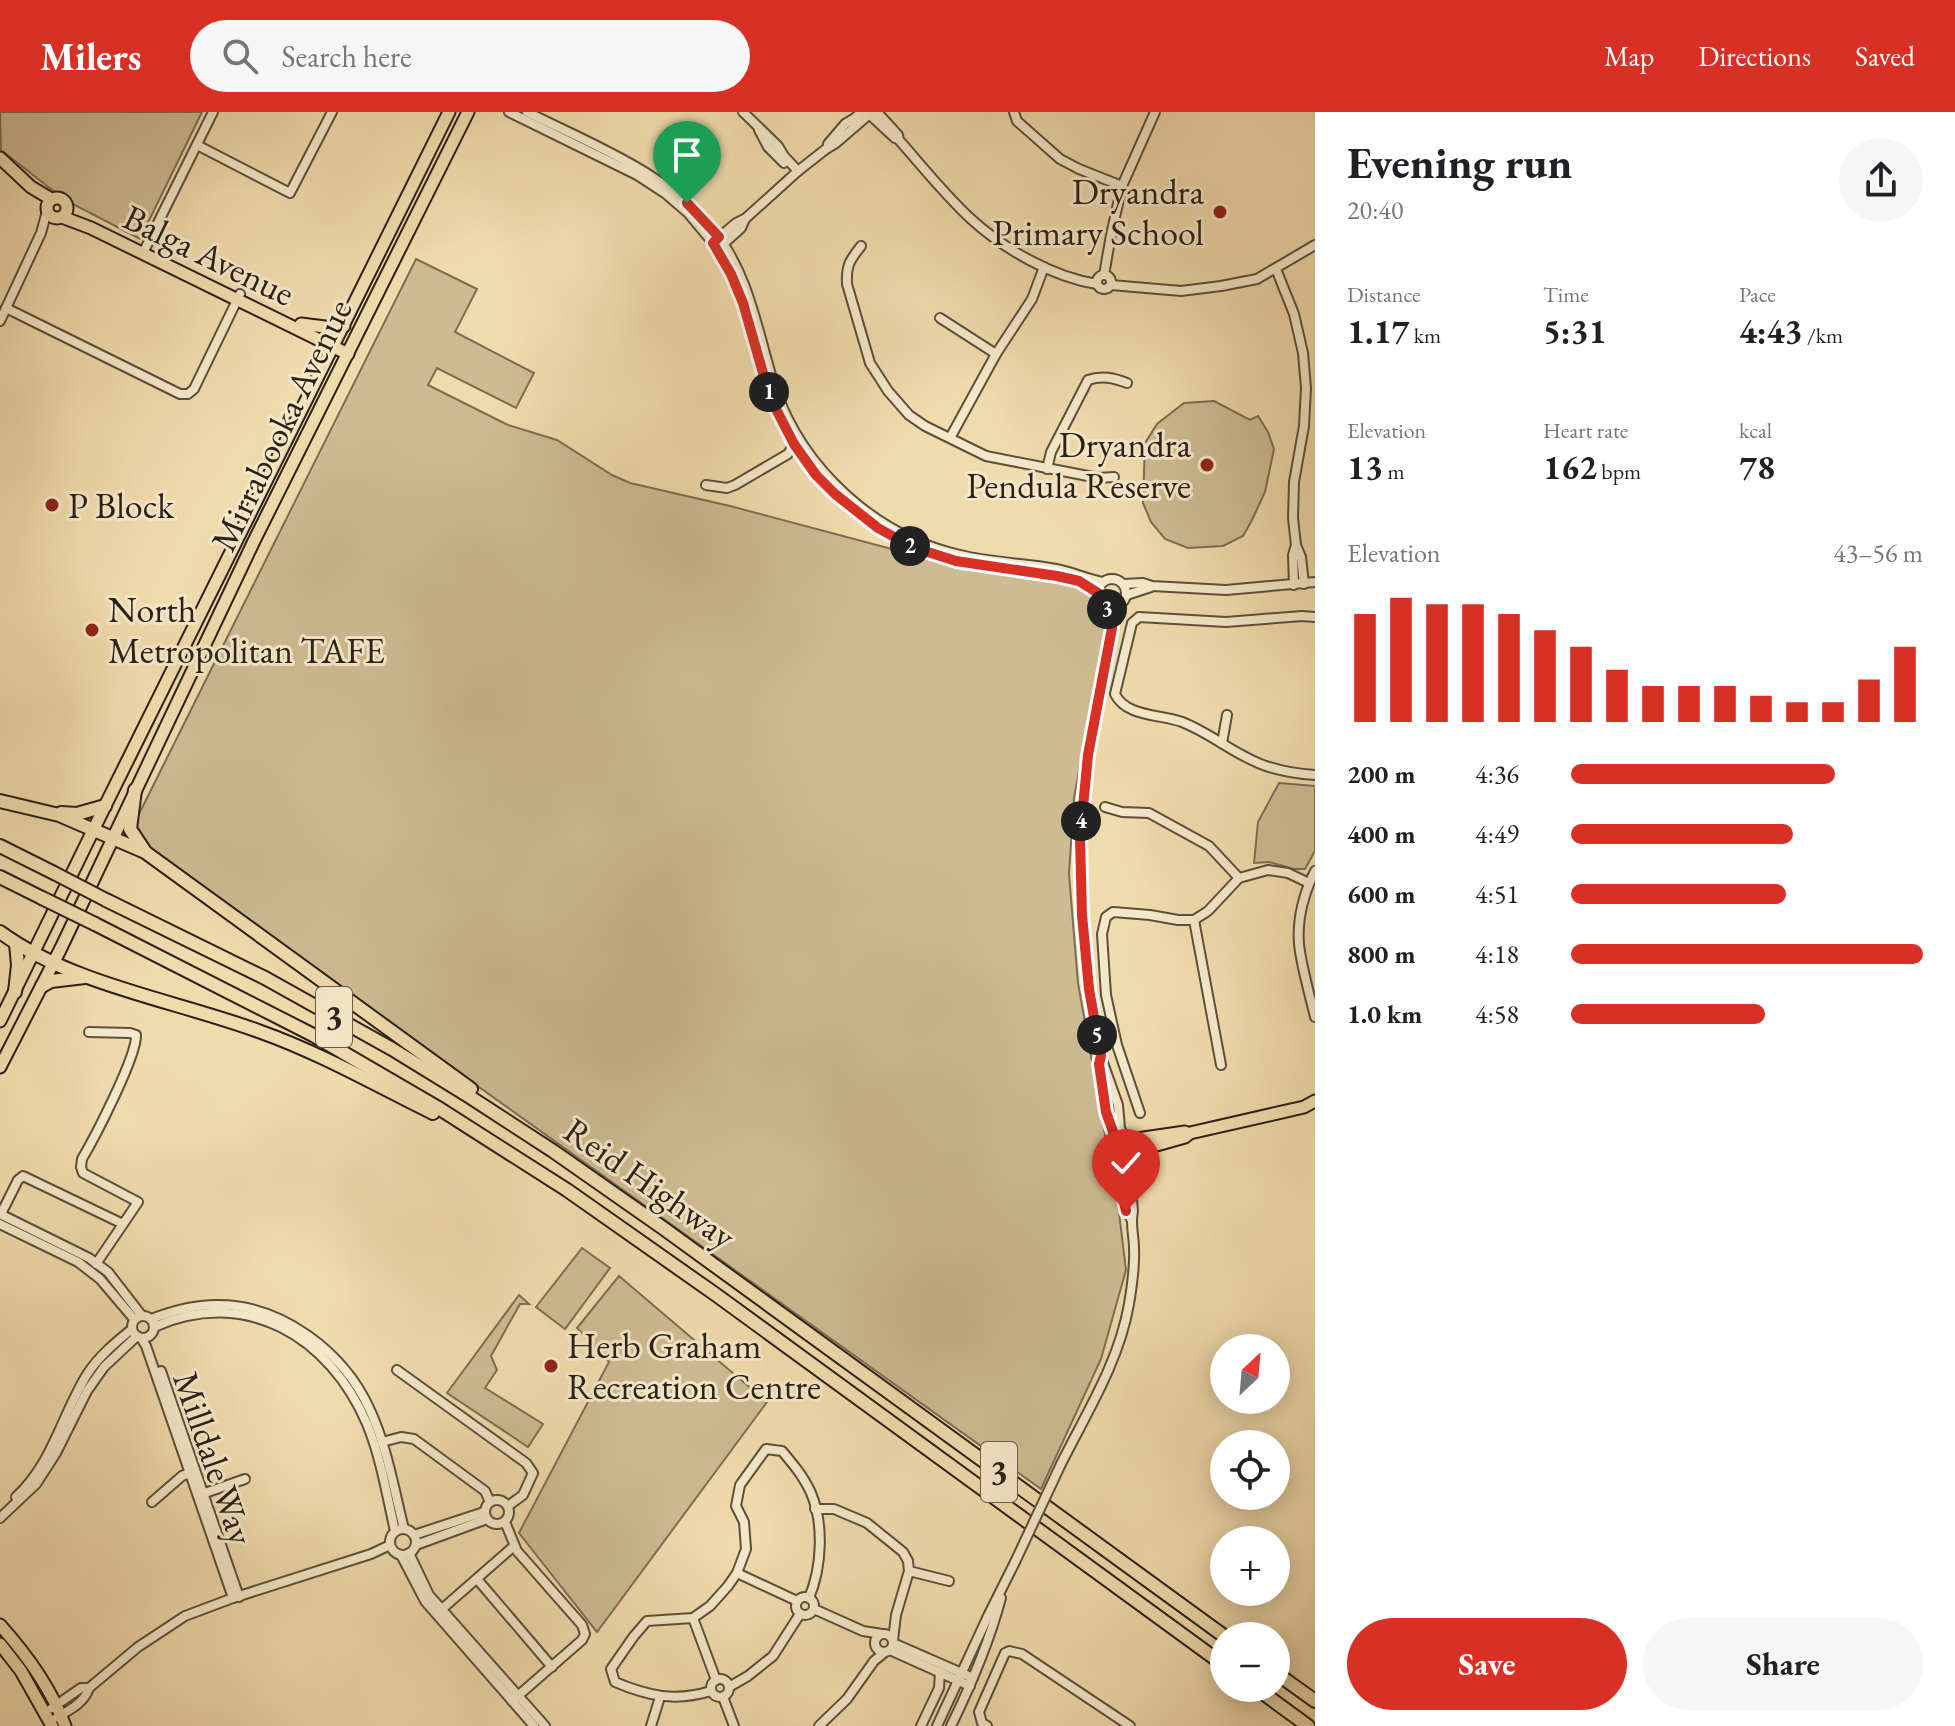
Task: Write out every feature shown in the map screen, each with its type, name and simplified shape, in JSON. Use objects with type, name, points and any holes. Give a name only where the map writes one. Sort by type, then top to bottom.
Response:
[{"type":"highway","points":[[135,790],[130,829],[145,852]]},
{"type":"highway","points":[[0,801],[59,815],[145,852],[553,1151]]},
{"type":"highway","points":[[42,811],[77,814],[105,806]]},
{"type":"highway","name":"Reid Highway","points":[[0,846],[265,978],[470,1097],[663,1228],[1210,1626]]},
{"type":"highway","name":"Reid Highway","points":[[0,877],[313,1035],[497,1144],[682,1270],[1210,1655]]},
{"type":"highway","points":[[0,932],[16,944],[54,963],[265,1033],[298,1047],[497,1144]]},
{"type":"highway","points":[[15,992],[18,965],[16,944]]},
{"type":"highway","points":[[42,986],[51,981],[88,976]]},
{"type":"highway","points":[[1290,1683],[1315,1701]]},
{"type":"highway","points":[[1275,1702],[1308,1726]]},
{"type":"main road","name":"Mirrabooka Avenue","points":[[0,1021],[449,112]]},
{"type":"main road","name":"Mirrabooka Avenue","points":[[0,1067],[3,1053],[54,963],[284,481],[468,112]]},
{"type":"main road","name":"Balga Avenue","points":[[0,158],[54,210],[145,249],[312,336],[335,344]]},
{"type":"main road","name":"Balga Avenue","points":[[0,167],[54,210],[301,324],[348,354]]},
{"type":"main road","points":[[368,275],[392,243],[397,240],[403,242]]},
{"type":"main road","points":[[301,324],[333,328],[344,326]]},
{"type":"main road","points":[[312,336],[319,350],[317,380]]},
{"type":"main road","points":[[270,474],[284,481]]},
{"type":"main road","points":[[1126,1145],[1311,1105]]},
{"type":"main road","points":[[0,1625],[32,1663],[55,1718]]},
{"type":"main road","points":[[0,1644],[55,1718]]},
{"type":"street","points":[[145,249],[213,112]]},
{"type":"street","points":[[197,145],[290,193],[332,112]]},
{"type":"street","points":[[509,112],[653,185],[688,213],[718,244],[743,303],[769,394],[794,444],[816,475],[845,503],[878,528],[912,547],[956,561],[1079,581],[1098,593],[1107,606],[1115,607],[1126,599],[1124,584]]},
{"type":"street","points":[[527,112],[655,177],[687,203],[736,267],[777,392],[791,424],[810,454],[836,485],[880,521],[932,547],[964,556],[1073,572],[1103,582],[1115,579],[1124,584],[1226,590],[1315,582]]},
{"type":"street","points":[[743,112],[757,125],[768,147],[796,173]]},
{"type":"street","points":[[718,244],[736,223],[836,143],[869,112],[971,218],[1006,245],[1044,267],[1097,284],[1100,288],[1111,285],[1181,291],[1257,279],[1315,245]]},
{"type":"street","points":[[1014,112],[1017,121],[1060,159],[1122,186]]},
{"type":"street","points":[[1104,275],[1122,186],[1155,112]]},
{"type":"street","points":[[0,321],[54,210]]},
{"type":"street","points":[[861,246],[849,262],[847,284],[870,363],[888,391],[909,415],[986,456],[1098,478],[1114,477]]},
{"type":"street","points":[[950,438],[996,354],[1032,299],[1044,267]]},
{"type":"street","points":[[1276,269],[1294,314],[1303,353],[1306,388],[1304,426],[1294,482],[1293,518],[1304,584]]},
{"type":"street","points":[[1097,284],[1098,277],[1104,275],[1110,277],[1111,285]]},
{"type":"street","points":[[6,308],[180,394],[188,394],[194,389],[239,297]]},
{"type":"street","points":[[940,318],[996,354]]},
{"type":"street","points":[[1047,469],[1051,452],[1088,380],[1114,378],[1127,383]]},
{"type":"street","points":[[706,485],[727,488],[735,485],[788,454],[794,444]]},
{"type":"street","points":[[788,454],[802,455]]},
{"type":"street","points":[[1294,585],[1293,555],[1296,545]]},
{"type":"street","points":[[1098,593],[1103,582]]},
{"type":"street","points":[[1127,595],[1152,586]]},
{"type":"street","points":[[937,1726],[1106,1375],[1129,1307],[1134,1269],[1133,1211],[1126,1145],[1120,1128],[1118,1105],[1101,1056],[1089,989],[1083,930],[1080,838],[1088,755],[1119,605]]},
{"type":"street","points":[[1107,606],[1112,628]]},
{"type":"street","points":[[1315,617],[1226,622],[1139,617],[1132,623],[1115,694],[1119,702],[1132,710],[1186,723],[1265,766],[1315,775]]},
{"type":"street","points":[[1222,743],[1227,715]]},
{"type":"street","points":[[1105,807],[1122,812],[1149,813],[1209,846],[1239,878]]},
{"type":"street","points":[[1140,1113],[1117,1045],[1106,995],[1102,926],[1106,917],[1113,912],[1194,920],[1208,911],[1239,878],[1268,870],[1288,873],[1309,883]]},
{"type":"street","points":[[1315,871],[1302,907],[1299,943],[1315,1017]]},
{"type":"street","points":[[1194,920],[1221,1065]]},
{"type":"street","points":[[89,1032],[136,1035],[137,1041],[126,1071],[82,1159],[83,1173],[138,1202],[96,1264]]},
{"type":"street","points":[[1101,1056],[1099,1064],[1107,1117],[1126,1145]]},
{"type":"street","points":[[1116,1154],[1122,1157],[1126,1145]]},
{"type":"street","points":[[1126,1145],[1113,1146],[1120,1164],[1119,1177],[1126,1211],[1131,1220]]},
{"type":"street","points":[[0,1214],[23,1176],[123,1224]]},
{"type":"street","name":"Milldale Way","points":[[0,1214],[89,1258],[108,1272],[142,1327],[236,1598]]},
{"type":"street","name":"Milldale Way","points":[[0,1224],[78,1262],[100,1279],[142,1327]]},
{"type":"street","points":[[0,1511],[38,1473],[89,1372],[109,1348],[174,1311],[234,1306],[265,1313],[291,1324],[317,1347],[360,1411],[392,1496]]},
{"type":"street","points":[[0,1518],[36,1484],[60,1447],[87,1391],[104,1367],[142,1327]]},
{"type":"street","points":[[317,1347],[329,1352],[356,1383],[370,1409],[382,1442],[399,1530],[415,1540]]},
{"type":"street","points":[[397,1370],[526,1463],[533,1473],[523,1495],[508,1506]]},
{"type":"street","points":[[382,1442],[401,1437],[414,1439],[485,1491],[490,1502],[485,1516]]},
{"type":"street","points":[[711,1691],[694,1696],[660,1697],[615,1682],[611,1669],[647,1621],[693,1618],[710,1606],[728,1586],[737,1573],[746,1549],[744,1522],[736,1506],[740,1485],[766,1449],[782,1451],[799,1471],[812,1495],[819,1524],[818,1563],[809,1598]]},
{"type":"street","points":[[152,1502],[182,1476],[193,1471]]},
{"type":"street","points":[[200,1494],[245,1479]]},
{"type":"street","points":[[490,1502],[498,1500],[508,1506]]},
{"type":"street","points":[[485,1516],[495,1525],[505,1522],[509,1514],[508,1506]]},
{"type":"street","points":[[815,1509],[834,1509],[867,1523],[903,1552],[909,1571],[885,1643],[847,1699],[819,1726]]},
{"type":"street","points":[[405,1554],[415,1540],[485,1516]]},
{"type":"street","points":[[505,1522],[514,1546],[582,1625],[585,1634],[582,1640],[515,1698]]},
{"type":"street","points":[[399,1530],[391,1536],[393,1551],[405,1554],[429,1595],[472,1648],[515,1698],[545,1726]]},
{"type":"street","points":[[55,1718],[81,1688],[89,1688],[138,1647],[185,1616],[390,1545]]},
{"type":"street","points":[[442,1609],[514,1546]]},
{"type":"street","points":[[405,1554],[425,1601],[472,1648]]},
{"type":"street","points":[[909,1571],[949,1581]]},
{"type":"street","points":[[737,1573],[797,1601]]},
{"type":"street","points":[[477,1579],[552,1667]]},
{"type":"street","points":[[951,1726],[972,1682],[1004,1586]]},
{"type":"street","points":[[802,1597],[809,1598],[814,1609],[808,1615],[800,1614],[796,1608],[797,1601],[802,1597]]},
{"type":"street","points":[[814,1609],[940,1672],[959,1677]]},
{"type":"street","points":[[723,1697],[729,1687],[773,1656],[800,1614]]},
{"type":"street","points":[[693,1618],[716,1680]]},
{"type":"street","points":[[885,1643],[972,1682]]},
{"type":"street","points":[[987,1726],[982,1723],[979,1712],[1005,1653],[1009,1651],[1022,1654],[1130,1726]]},
{"type":"street","points":[[921,1726],[939,1688],[940,1672]]},
{"type":"street","points":[[723,1697],[715,1696],[711,1685],[716,1680],[723,1680],[729,1687]]},
{"type":"street","points":[[651,1726],[660,1697]]},
{"type":"street","points":[[723,1697],[734,1726]]},
{"type":"street","points":[[515,1698],[534,1726]]},
{"type":"shaded area","points":[[0,112],[202,112],[140,239],[65,200],[1,150]]},
{"type":"shaded area","points":[[416,259],[477,289],[455,332],[534,373],[516,408],[437,368],[428,385],[508,425],[557,440],[630,483],[922,557],[1082,586],[1108,617],[1074,798],[1069,874],[1078,983],[1119,1213],[1126,1270],[1101,1359],[1041,1489],[128,836]]},
{"type":"shaded area","name":"Dryandra Pendula Reserve","points":[[1214,401],[1250,420],[1258,416],[1274,449],[1265,492],[1243,536],[1223,546],[1188,548],[1165,539],[1151,522],[1143,503],[1145,443],[1157,424],[1184,403]]},
{"type":"shaded area","points":[[1279,783],[1315,786],[1315,851],[1305,869],[1269,862],[1254,863],[1258,822]]},
{"type":"shaded area","points":[[582,1248],[610,1268],[565,1329],[536,1307]]},
{"type":"shaded area","points":[[619,1276],[767,1402],[597,1632],[519,1533],[609,1362],[577,1328]]},
{"type":"shaded area","points":[[519,1295],[529,1304],[520,1304],[491,1356],[497,1370],[485,1388],[543,1424],[528,1447],[447,1393]]},
{"type":"place","name":"Dryandra Primary School","points":[[1220,212]]},
{"type":"place","name":"Dryandra Pendula Reserve","points":[[1207,465]]},
{"type":"place","name":"P Block","points":[[52,505]]},
{"type":"place","name":"North Metropolitan TAFE","points":[[92,630]]},
{"type":"place","name":"Herb Graham Recreation Centre","points":[[551,1366]]},
{"type":"route","points":[[687,203],[719,237],[713,243],[743,303],[776,409],[794,444],[816,475],[835,494],[878,528],[912,547],[956,561],[1079,581],[1098,593],[1107,606],[1112,628],[1083,796],[1080,838],[1082,915],[1106,1112],[1116,1140],[1113,1149],[1120,1164],[1119,1177],[1126,1211]]}]
